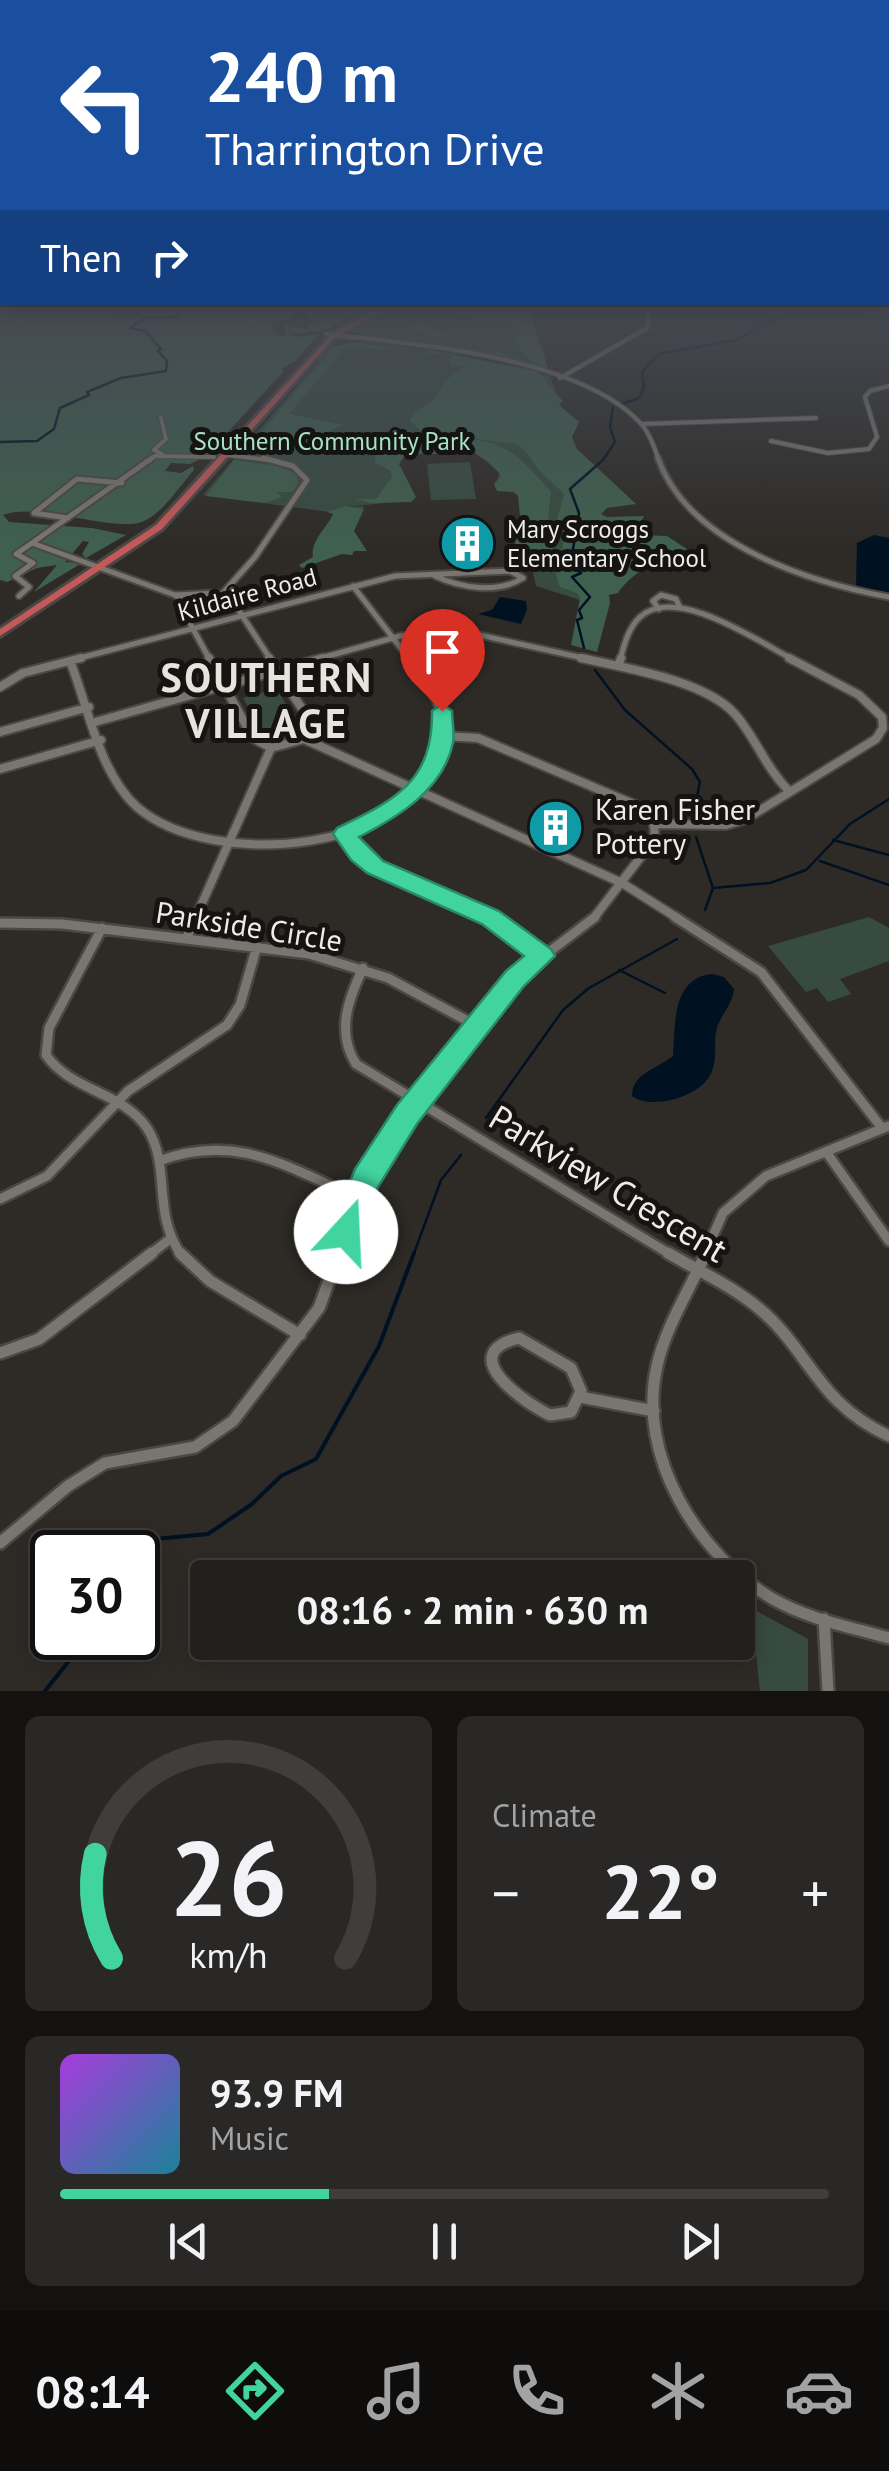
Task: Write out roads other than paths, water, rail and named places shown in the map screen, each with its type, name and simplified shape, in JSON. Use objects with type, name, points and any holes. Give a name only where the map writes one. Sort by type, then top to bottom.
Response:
[{"type":"highway","points":[[0,633],[151,524],[282,385]]},
{"type":"highway","points":[[0,622],[171,517],[287,385]]},
{"type":"street","points":[[574,385],[612,403],[642,424],[652,436],[666,480],[694,515],[714,530],[785,567],[846,588],[889,597]]},
{"type":"street","points":[[878,437],[865,397],[875,389],[889,386]]},
{"type":"street","points":[[162,418],[166,439],[154,450],[162,454],[214,457]]},
{"type":"street","points":[[642,424],[816,418]]},
{"type":"street","points":[[878,437],[889,438]]},
{"type":"street","points":[[771,441],[846,453],[870,449],[878,437]]},
{"type":"street","points":[[19,596],[29,587],[15,576],[33,563],[16,554],[162,454]]},
{"type":"street","points":[[222,594],[243,572],[307,480],[294,466],[227,455]]},
{"type":"street","points":[[68,518],[34,513],[78,479],[122,482]]},
{"type":"street","points":[[32,543],[175,595],[222,594],[233,600],[310,720],[304,739],[271,748],[252,738],[184,611],[185,605],[198,596]]},
{"type":"street","name":"Kildaire Road","points":[[0,687],[15,676],[402,575],[510,571],[523,578],[515,584],[461,586],[435,576]]},
{"type":"street","points":[[70,662],[123,791],[149,818],[183,836],[226,846],[290,846],[345,834],[390,812],[416,790],[436,762],[444,736],[438,700],[353,586]]},
{"type":"street","points":[[175,595],[185,605]]},
{"type":"street","points":[[659,609],[654,601],[661,595],[676,599],[680,608]]},
{"type":"street","points":[[618,666],[634,622],[659,609],[680,608],[728,625],[859,694],[880,713],[883,728],[876,739],[733,824],[655,824]]},
{"type":"street","points":[[95,722],[393,638],[457,630],[618,666],[686,684],[717,698],[734,713],[770,770],[788,790]]},
{"type":"street","points":[[0,732],[89,707]]},
{"type":"street","points":[[0,1544],[68,1486],[105,1462],[195,1446],[221,1432],[246,1406],[325,1295],[375,1161],[417,1102],[515,978],[593,919],[652,842],[655,824],[644,810],[629,802],[478,738],[444,736]]},
{"type":"street","points":[[304,739],[622,883],[771,980],[886,1127],[766,1176],[723,1213],[657,1364],[654,1411],[668,1477],[682,1507],[735,1574],[775,1600],[889,1638]]},
{"type":"street","points":[[0,769],[101,740]]},
{"type":"street","points":[[187,937],[271,748]]},
{"type":"street","points":[[345,834],[359,854],[375,867],[490,918],[542,956]]},
{"type":"street","name":"Parkside Circle","points":[[1,925],[102,928],[309,954],[363,968],[419,992],[477,1026]]},
{"type":"street","points":[[102,928],[48,1028],[45,1044],[50,1064],[117,1101],[150,1132],[159,1161],[160,1204],[170,1239],[197,1269],[300,1335]]},
{"type":"street","points":[[0,1199],[47,1176],[143,1078],[231,1021],[256,946]]},
{"type":"street","name":"Parkview Crescent","points":[[363,968],[352,992],[344,1031],[346,1050],[356,1064],[768,1317],[838,1408],[860,1424],[889,1436]]},
{"type":"street","points":[[159,1161],[202,1147],[239,1148],[358,1198]]},
{"type":"street","points":[[827,1153],[889,1240]]},
{"type":"street","points":[[0,1354],[39,1339],[170,1239]]},
{"type":"street","points":[[526,1340],[571,1368],[581,1384],[580,1396],[576,1406],[565,1415],[544,1412],[498,1381],[493,1364],[497,1351],[506,1341],[526,1340]]},
{"type":"street","points":[[580,1396],[654,1411]]},
{"type":"street","points":[[824,1619],[828,1691]]},
{"type":"water","points":[[874,535],[889,538],[889,594],[856,588],[857,543]]},
{"type":"water","points":[[500,597],[526,601],[521,624],[478,614],[492,610]]},
{"type":"water","points":[[700,977],[724,977],[734,989],[718,1026],[714,1066],[707,1080],[688,1094],[664,1101],[632,1096],[641,1077],[673,1056],[678,1004],[683,993]]},
{"type":"waterway","points":[[0,442],[37,441],[54,429],[60,408],[104,385]]},
{"type":"waterway","points":[[622,404],[639,398],[644,385]]},
{"type":"waterway","points":[[584,648],[577,620],[582,618],[579,610],[590,597],[572,577],[581,573],[571,561],[579,513],[570,489],[603,460],[615,442],[610,427],[613,407]]},
{"type":"waterway","points":[[595,670],[625,710],[692,769],[700,782],[694,810]]},
{"type":"waterway","points":[[834,840],[850,824],[889,799]]},
{"type":"waterway","points":[[696,837],[713,888]]},
{"type":"waterway","points":[[713,888],[770,883],[806,870],[834,840]]},
{"type":"waterway","points":[[834,840],[889,855]]},
{"type":"waterway","points":[[820,861],[889,885]]},
{"type":"waterway","points":[[705,910],[713,888]]},
{"type":"waterway","points":[[620,971],[677,939]]},
{"type":"waterway","points":[[486,1118],[563,1010],[589,988],[620,971]]},
{"type":"waterway","points":[[620,971],[665,993]]},
{"type":"waterway","points":[[413,1256],[441,1180],[461,1155]]},
{"type":"waterway","points":[[160,1539],[208,1534],[252,1504],[281,1476],[316,1459],[379,1346],[414,1253]]},
{"type":"waterway","points":[[45,1691],[70,1660]]},
{"type":"place","name":"Mary Scroggs Elementary School","points":[[468,543]]},
{"type":"place","name":"Karen Fisher Pottery","points":[[556,827]]},
{"type":"district","name":"SOUTHERN VILLAGE","points":[[267,701]]},
{"type":"park label","name":"Southern Community Park","points":[[332,441]]}]
